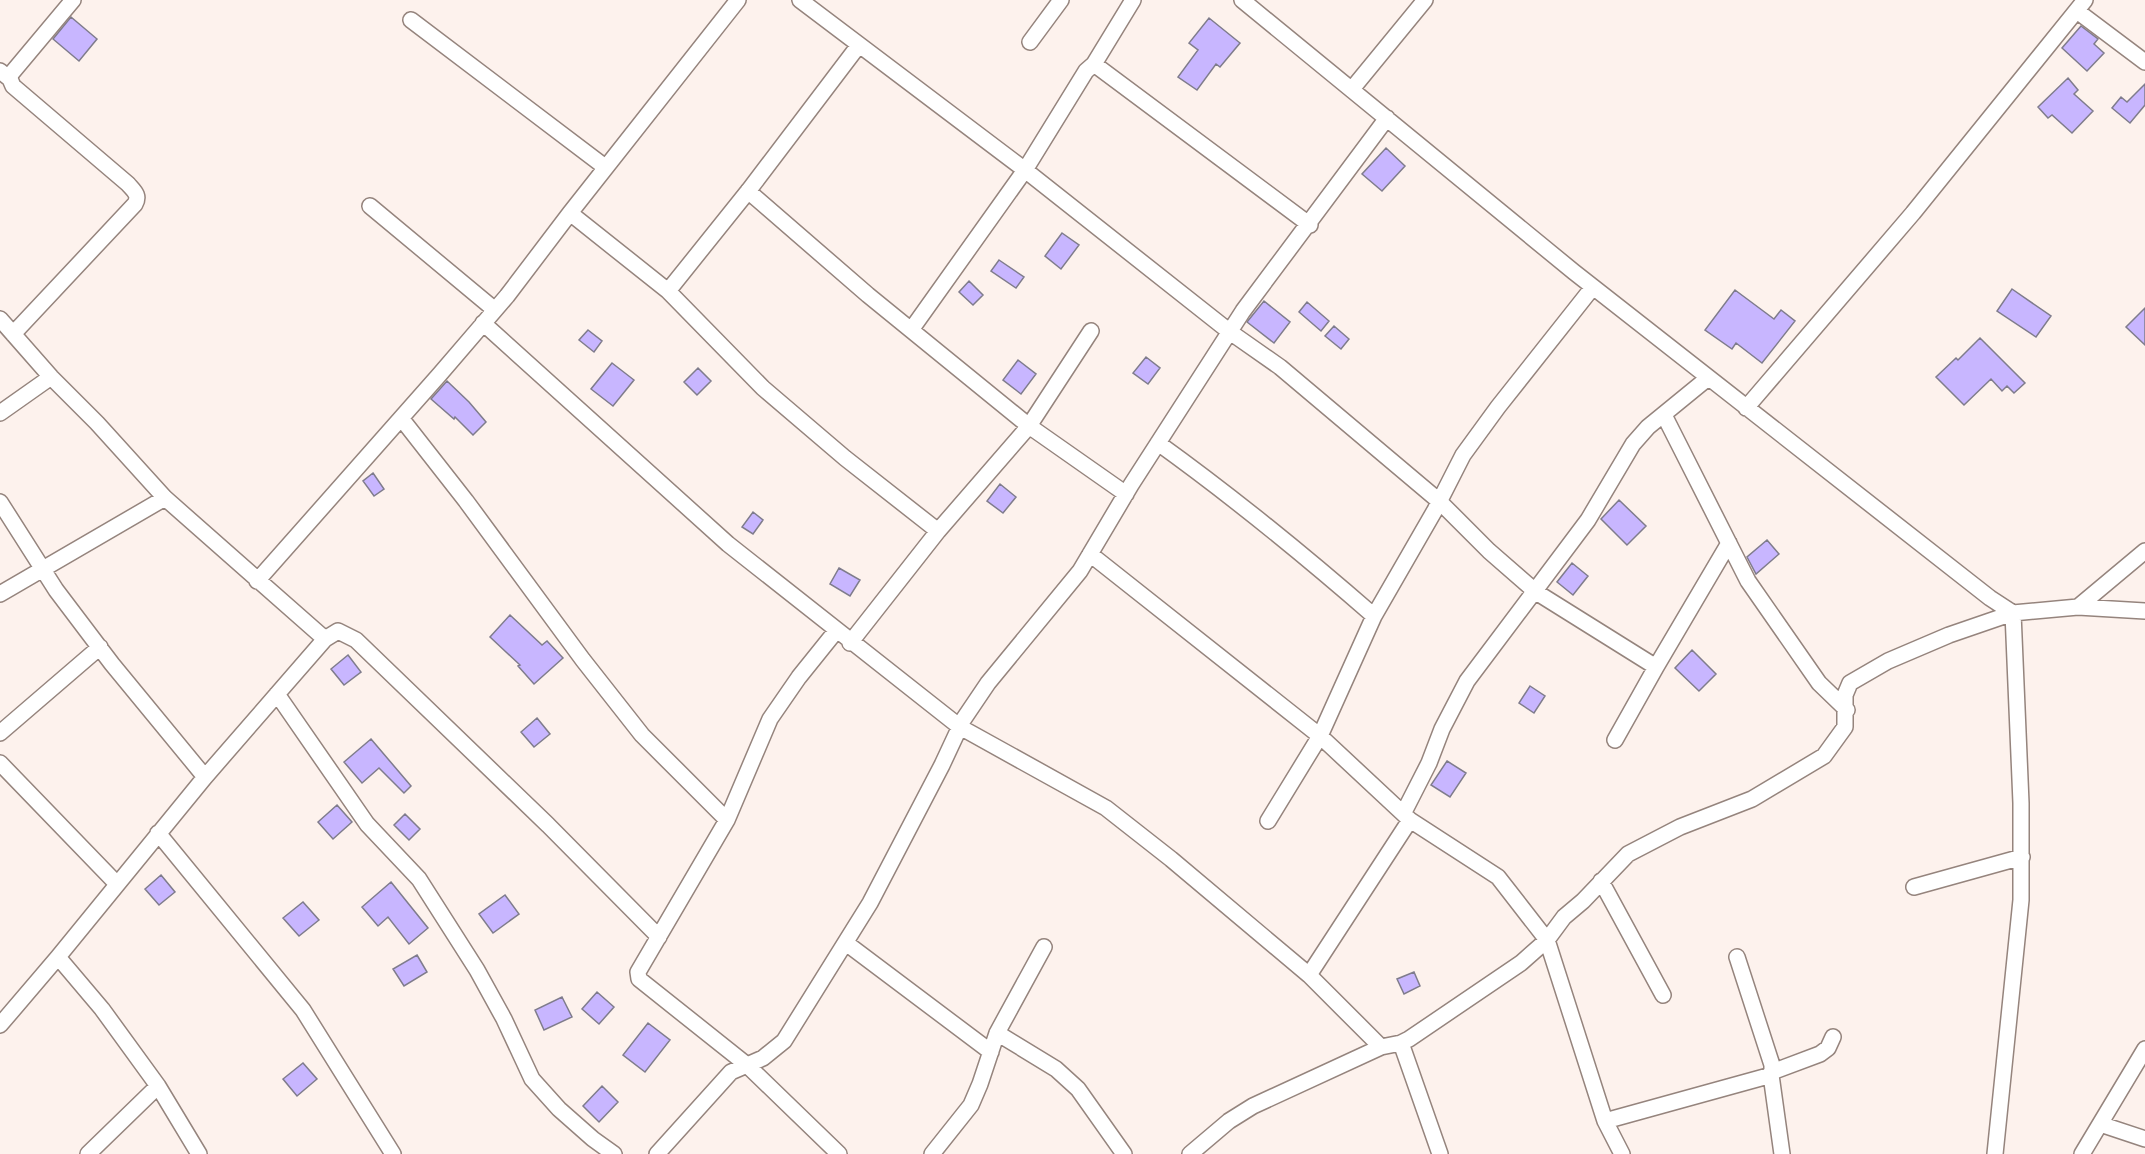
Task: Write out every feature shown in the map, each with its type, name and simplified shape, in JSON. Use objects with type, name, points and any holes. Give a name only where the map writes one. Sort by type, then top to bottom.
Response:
[{"type":"street","points":[[13,334],[138,199],[128,184],[13,86],[5,75],[11,74],[73,0]]},
{"type":"street","points":[[257,581],[495,310],[738,0]]},
{"type":"street","points":[[800,0],[1025,170],[1230,332],[1280,367],[1439,501],[1536,592],[1656,667]]},
{"type":"street","points":[[1030,42],[1061,0]]},
{"type":"street","points":[[911,330],[1025,170],[1133,0]]},
{"type":"street","points":[[1242,0],[1593,287],[1990,598],[2013,613]]},
{"type":"street","points":[[1352,89],[1425,0]]},
{"type":"street","points":[[1746,408],[1913,213],[2081,5],[2145,62]]},
{"type":"street","points":[[411,20],[605,167]]},
{"type":"street","points":[[668,291],[748,191],[859,45]]},
{"type":"street","points":[[1094,64],[1310,225]]},
{"type":"street","points":[[657,1154],[731,1072],[763,1058],[784,1041],[870,903],[960,727],[988,683],[1080,571],[1158,443],[1230,332],[1387,118]]},
{"type":"street","points":[[748,191],[868,296],[1029,426],[1126,495]]},
{"type":"street","points":[[370,206],[495,310]]},
{"type":"street","points":[[570,213],[668,291],[763,388],[845,458],[938,531]]},
{"type":"street","points":[[1268,821],[1320,736],[1374,616],[1463,455],[1593,287]]},
{"type":"street","points":[[0,319],[51,377],[97,423],[165,498],[324,639]]},
{"type":"street","points":[[483,323],[728,544],[850,643],[960,727],[1106,808],[1171,859],[1309,975],[1381,1047]]},
{"type":"street","points":[[850,643],[938,531],[1029,426],[1091,331]]},
{"type":"street","points":[[0,413],[51,377]]},
{"type":"street","points":[[1309,975],[1407,816],[1442,729],[1467,681],[1588,520],[1633,444],[1648,427],[1708,378]]},
{"type":"street","points":[[1664,415],[1748,581],[1819,683],[1847,710]]},
{"type":"street","points":[[401,418],[642,735],[727,820]]},
{"type":"street","points":[[1158,443],[1226,492],[1374,616]]},
{"type":"street","points":[[0,594],[165,498]]},
{"type":"street","points":[[0,502],[44,570],[100,647],[205,777]]},
{"type":"street","points":[[1615,740],[1729,543]]},
{"type":"street","points":[[2078,607],[2145,551]]},
{"type":"street","points":[[1090,554],[1320,736],[1407,816],[1498,877],[1547,940],[1605,1121],[1622,1154]]},
{"type":"street","points":[[1190,1154],[1229,1121],[1253,1106],[1381,1047],[1401,1043],[1521,963],[1547,940],[1564,917],[1583,901],[1628,854],[1654,839],[1752,799],[1824,756],[1845,727],[1847,710],[1845,695],[1850,683],[1888,661],[1928,643],[2013,613],[2078,607],[2145,610]]},
{"type":"street","points":[[1995,1154],[2021,900],[2021,803],[2013,613]]},
{"type":"street","points":[[0,1025],[205,777],[324,639],[338,631],[356,640],[548,825],[659,937]]},
{"type":"street","points":[[836,631],[799,677],[770,719],[727,820],[638,972],[639,979],[747,1065],[839,1154]]},
{"type":"street","points":[[0,733],[100,647]]},
{"type":"street","points":[[277,694],[367,824],[419,879],[477,970],[504,1019],[532,1079],[568,1117],[614,1154]]},
{"type":"street","points":[[0,764],[117,884]]},
{"type":"street","points":[[158,833],[303,1010],[393,1154]]},
{"type":"street","points":[[1914,887],[2022,857]]},
{"type":"street","points":[[1601,881],[1663,995]]},
{"type":"street","points":[[846,943],[990,1052]]},
{"type":"street","points":[[932,1154],[971,1105],[997,1033],[1044,947]]},
{"type":"street","points":[[58,957],[102,1009],[158,1086],[199,1154]]},
{"type":"street","points":[[1737,957],[1772,1065],[1771,1073],[1782,1154]]},
{"type":"street","points":[[997,1033],[1056,1069],[1078,1089],[1124,1154]]},
{"type":"street","points":[[1605,1121],[1771,1073],[1820,1054],[1828,1048],[1833,1037]]},
{"type":"street","points":[[1401,1043],[1440,1154]]},
{"type":"street","points":[[2082,1154],[2145,1049]]},
{"type":"street","points":[[88,1154],[158,1086]]},
{"type":"street","points":[[2100,1124],[2145,1138]]},
{"type":"building","points":[[71,17],[97,39],[79,61],[53,39]]},
{"type":"building","points":[[1209,18],[1240,43],[1220,67],[1216,64],[1197,90],[1178,77],[1198,50],[1189,43]]},
{"type":"building","points":[[2081,26],[2098,39],[2094,44],[2104,53],[2087,71],[2062,48]]},
{"type":"building","points":[[2068,78],[2078,90],[2074,94],[2093,111],[2072,133],[2052,115],[2048,118],[2038,107]]},
{"type":"building","points":[[2145,84],[2145,105],[2130,123],[2112,108],[2121,97],[2127,102]]},
{"type":"building","points":[[1386,148],[1405,166],[1382,191],[1362,174]]},
{"type":"building","points":[[1062,233],[1079,245],[1061,269],[1045,256]]},
{"type":"building","points":[[999,260],[1024,277],[1016,288],[991,271]]},
{"type":"building","points":[[969,281],[983,295],[973,305],[959,292]]},
{"type":"building","points":[[2012,289],[2051,316],[2036,337],[1997,311]]},
{"type":"building","points":[[1735,290],[1774,319],[1781,310],[1795,321],[1762,363],[1736,343],[1732,349],[1705,330]]},
{"type":"building","points":[[1264,301],[1290,322],[1274,343],[1247,322]]},
{"type":"building","points":[[1307,302],[1329,321],[1321,331],[1299,312]]},
{"type":"building","points":[[2145,308],[2145,345],[2126,327]]},
{"type":"building","points":[[1334,326],[1349,339],[1341,349],[1325,336]]},
{"type":"building","points":[[588,330],[602,341],[594,352],[579,340]]},
{"type":"building","points":[[1980,338],[2025,383],[2014,393],[2007,386],[2002,391],[1991,379],[1964,405],[1936,377],[1956,358],[1958,360]]},
{"type":"building","points":[[1146,357],[1160,368],[1148,384],[1133,373]]},
{"type":"building","points":[[1018,360],[1036,374],[1021,394],[1003,380]]},
{"type":"building","points":[[612,363],[634,380],[613,406],[591,389]]},
{"type":"building","points":[[698,368],[711,381],[697,395],[684,382]]},
{"type":"building","points":[[447,381],[486,422],[473,435],[455,417],[454,419],[431,399]]},
{"type":"building","points":[[373,473],[384,489],[374,496],[363,481]]},
{"type":"building","points":[[1000,484],[1016,497],[1003,513],[987,501]]},
{"type":"building","points":[[1619,500],[1646,526],[1627,545],[1601,519]]},
{"type":"building","points":[[753,512],[763,520],[753,534],[742,527]]},
{"type":"building","points":[[1767,540],[1779,554],[1756,574],[1747,557]]},
{"type":"building","points":[[1572,563],[1588,576],[1573,595],[1557,582]]},
{"type":"building","points":[[839,568],[860,580],[850,596],[830,584]]},
{"type":"building","points":[[510,615],[542,645],[547,641],[563,658],[534,684],[518,666],[520,665],[490,637]]},
{"type":"building","points":[[1692,650],[1716,674],[1699,691],[1675,668]]},
{"type":"building","points":[[348,655],[361,672],[344,685],[331,669]]},
{"type":"building","points":[[1530,686],[1545,696],[1534,713],[1519,703]]},
{"type":"building","points":[[537,718],[550,734],[534,747],[521,732]]},
{"type":"building","points":[[371,739],[411,786],[404,793],[379,768],[362,783],[344,762]]},
{"type":"building","points":[[1447,761],[1466,773],[1450,797],[1431,785]]},
{"type":"building","points":[[337,805],[352,822],[333,839],[318,822]]},
{"type":"building","points":[[405,814],[420,829],[409,840],[394,825]]},
{"type":"building","points":[[161,875],[175,892],[159,905],[145,889]]},
{"type":"building","points":[[391,882],[428,928],[409,944],[388,917],[378,926],[362,907]]},
{"type":"building","points":[[505,895],[519,914],[493,933],[479,914]]},
{"type":"building","points":[[303,902],[319,920],[299,936],[283,918]]},
{"type":"building","points":[[417,955],[427,972],[404,986],[393,969]]},
{"type":"building","points":[[1414,972],[1420,986],[1404,994],[1397,979]]},
{"type":"building","points":[[597,992],[614,1007],[599,1024],[582,1009]]},
{"type":"building","points":[[562,997],[572,1017],[544,1030],[535,1010]]},
{"type":"building","points":[[648,1023],[670,1040],[645,1072],[623,1055]]},
{"type":"building","points":[[303,1063],[317,1079],[297,1096],[283,1079]]},
{"type":"building","points":[[602,1086],[618,1102],[599,1122],[583,1106]]}]
